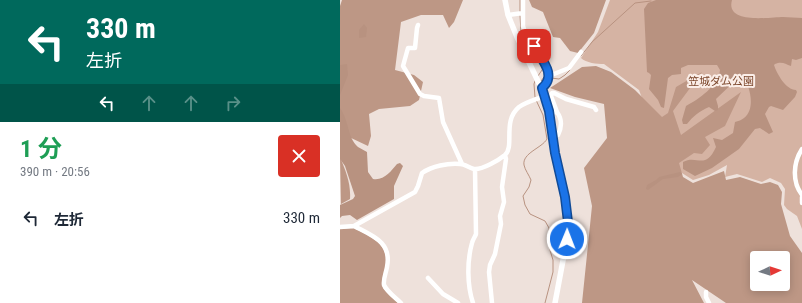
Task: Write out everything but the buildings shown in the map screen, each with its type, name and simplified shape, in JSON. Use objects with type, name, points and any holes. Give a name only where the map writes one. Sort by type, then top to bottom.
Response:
[{"type":"main road","points":[[504,0],[517,37],[542,88],[549,113],[555,153],[565,197],[568,222],[566,248],[555,303]]},
{"type":"street","points":[[523,0],[523,26],[526,36],[546,64],[548,76],[547,82],[542,88]]},
{"type":"street","points":[[508,15],[523,13]]},
{"type":"street","points":[[418,24],[416,28],[415,48],[408,48],[403,66],[420,94],[439,98],[443,122],[462,164]]},
{"type":"street","points":[[548,76],[569,68],[581,52]]},
{"type":"street","points":[[553,136],[558,135],[561,119],[551,96],[552,93],[575,102],[594,107],[596,110]]},
{"type":"street","points":[[340,227],[354,226],[414,192],[418,186],[422,174],[432,167],[462,164],[475,169],[486,166],[505,155],[509,147],[510,120],[514,112],[520,107],[544,96]]},
{"type":"street","points":[[549,113],[557,112]]},
{"type":"street","points":[[802,149],[797,160],[795,175],[796,186],[802,196],[802,203]]},
{"type":"street","points":[[492,303],[489,272],[490,265],[495,254],[501,212],[504,202],[502,187],[506,159],[505,155]]},
{"type":"street","points":[[473,303],[471,297],[468,265],[472,240],[476,234],[475,169]]},
{"type":"street","points":[[354,226],[375,237],[386,248],[388,260],[384,285],[401,303]]},
{"type":"street","points":[[428,278],[443,294],[458,303]]},
{"type":"street","points":[[706,292],[706,297],[709,303]]},
{"type":"green space","name":"笠城ダム公園","points":[[610,0],[802,0],[802,229],[797,216],[784,205],[785,189],[781,183],[770,178],[762,182],[737,174],[725,177],[727,165],[709,175],[693,180],[666,163],[639,90],[604,64],[589,62],[581,58],[598,32]]},
{"type":"shaded area","points":[[342,0],[463,0],[454,22],[449,28],[443,15],[421,15],[401,22],[395,70],[414,75],[423,82],[419,100],[410,106],[379,109],[369,114],[371,136],[368,146],[349,137],[340,115],[340,6]]},
{"type":"shaded area","points":[[529,0],[606,0],[594,33],[578,53],[570,51],[560,38],[553,37],[543,12],[532,7]]},
{"type":"shaded area","points":[[656,0],[732,0],[732,8],[735,13],[742,16],[750,18],[802,18],[802,58],[796,60],[792,59],[791,66],[782,63],[777,63],[774,65],[782,81],[797,92],[795,97],[783,110],[771,106],[769,107],[765,114],[773,132],[769,134],[760,128],[755,129],[739,149],[712,168],[695,176],[683,169],[683,162],[688,160],[704,160],[708,158],[716,147],[713,138],[722,140],[733,133],[735,122],[741,120],[748,114],[751,103],[750,91],[746,80],[743,76],[740,76],[716,99],[718,110],[715,111],[709,107],[697,114],[687,124],[683,124],[682,120],[686,106],[697,100],[712,87],[720,70],[717,65],[688,65],[681,68],[681,74],[672,75],[668,78],[664,108],[661,107],[658,100],[649,89],[651,75],[647,72],[644,9],[648,3]]},
{"type":"shaded area","points":[[364,24],[367,28],[366,37],[359,38],[359,30]]},
{"type":"shaded area","points":[[347,64],[348,75],[340,95],[340,65]]},
{"type":"shaded area","points":[[596,66],[611,72],[635,90],[662,117],[668,113],[676,87],[702,72],[673,111],[681,135],[741,92],[725,126],[705,137],[710,145],[702,154],[694,153],[679,163],[683,177],[693,183],[724,171],[726,180],[740,177],[761,184],[770,182],[778,185],[782,192],[781,204],[790,236],[802,253],[802,303],[726,303],[692,280],[704,303],[582,303],[592,206],[584,168],[607,138],[604,104],[575,97],[550,88],[582,67]]},
{"type":"shaded area","points":[[340,108],[354,143],[367,152],[368,172],[373,179],[384,177],[397,164],[400,163],[403,166],[394,186],[394,199],[357,220],[350,215],[342,216],[340,218],[340,205],[353,199],[355,196],[345,166],[340,159]]},
{"type":"shaded area","points":[[340,157],[350,188],[350,199],[341,204]]},
{"type":"shaded area","points":[[680,172],[682,174],[678,177],[663,179],[648,190],[646,189],[647,185],[659,177]]},
{"type":"shaded area","points":[[354,228],[370,236],[383,248],[386,260],[383,288],[398,303],[340,303],[340,229]]},
{"type":"waterway","points":[[520,0],[520,12]]},
{"type":"waterway","points":[[581,56],[592,42],[635,3],[651,1]]},
{"type":"waterway","points":[[520,15],[521,33],[528,43]]},
{"type":"waterway","points":[[533,51],[542,63]]},
{"type":"waterway","points":[[538,76],[544,67]]},
{"type":"waterway","points":[[551,78],[559,79],[570,70]]},
{"type":"waterway","points":[[541,81],[544,77],[547,77]]},
{"type":"waterway","points":[[535,81],[535,97]]},
{"type":"waterway","points":[[536,100],[543,115],[547,139],[529,154],[524,161],[524,165],[531,180],[529,187],[523,196],[525,205],[530,214],[545,221],[549,228],[549,247],[553,260],[553,272],[545,303]]},
{"type":"route","points":[[534,46],[548,69],[547,82],[542,88],[552,124],[555,153],[565,197],[568,222],[567,239]]}]
